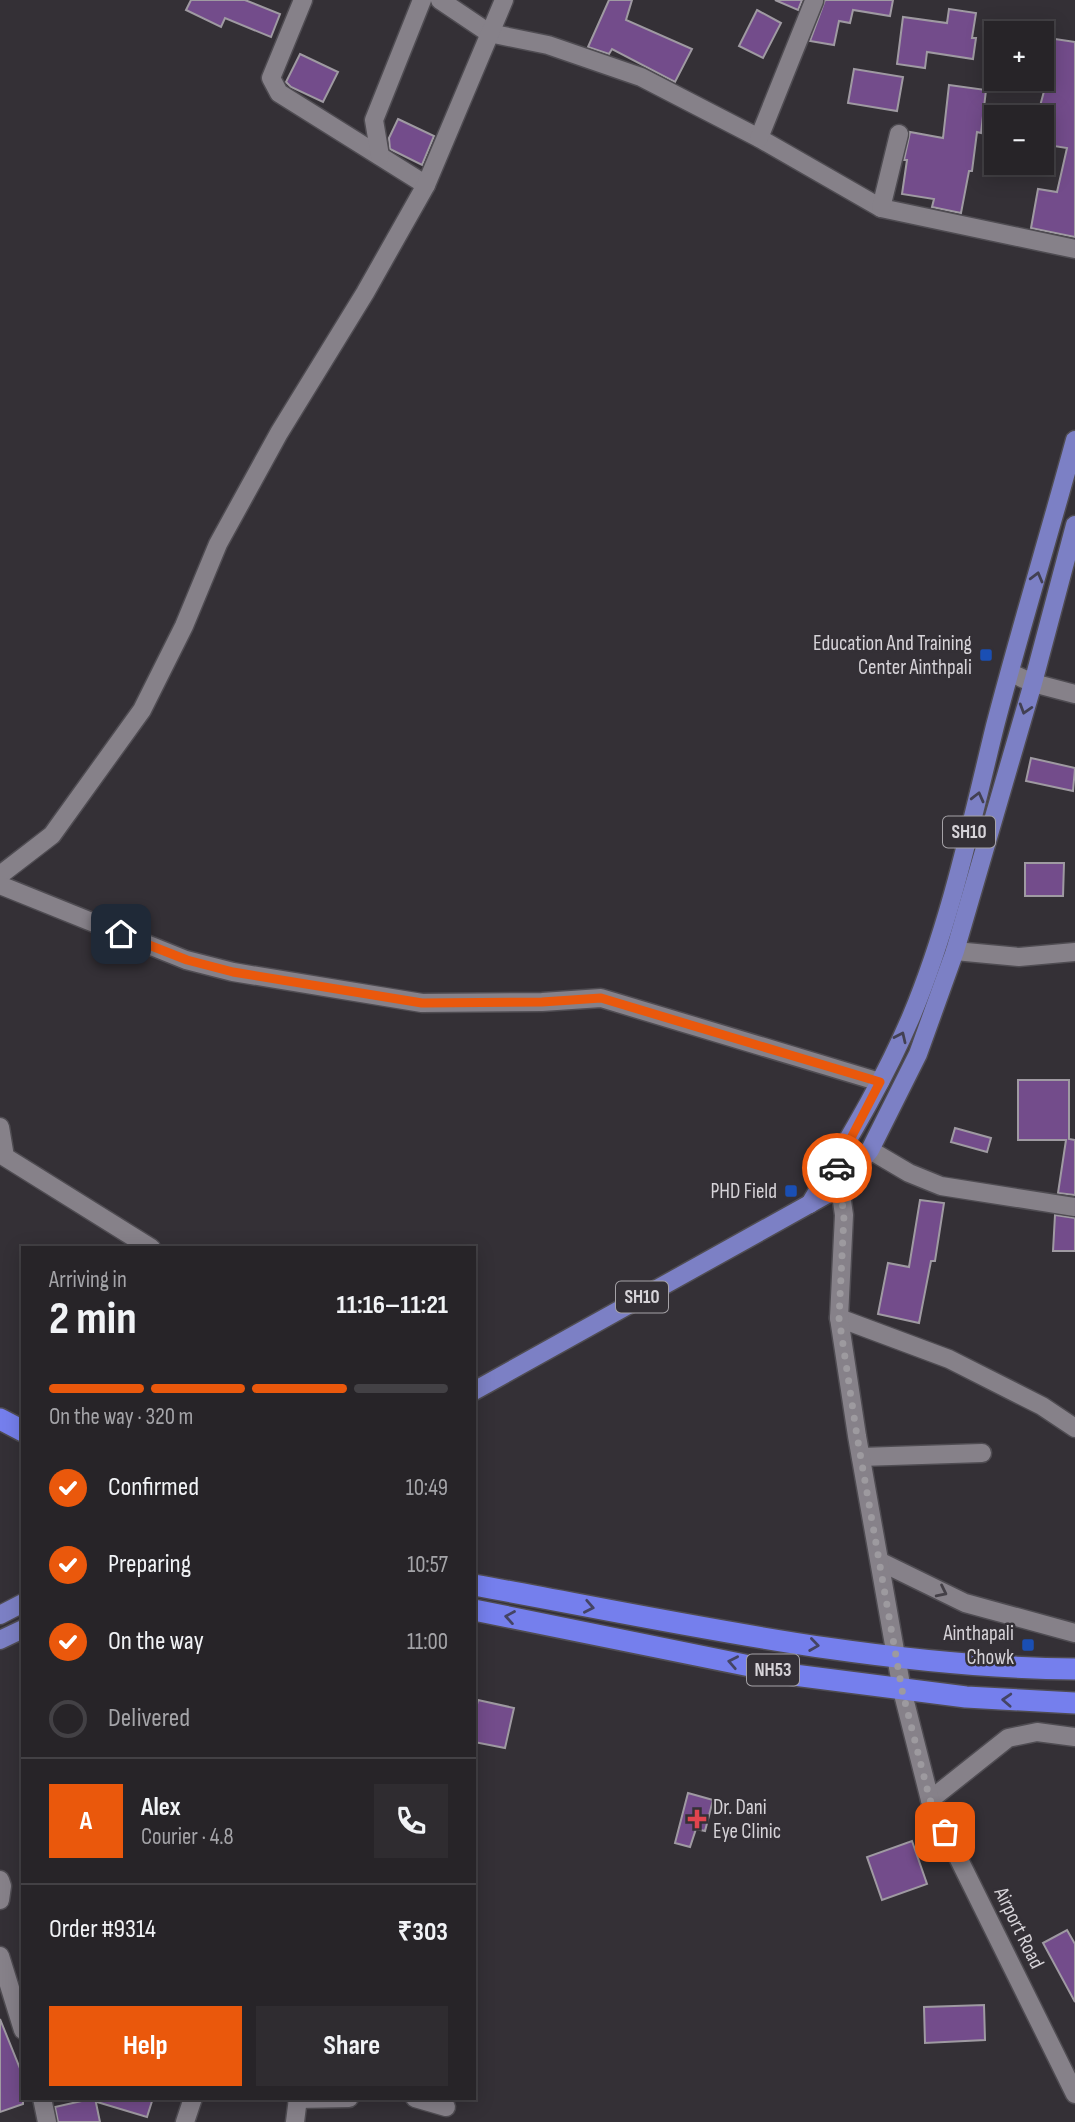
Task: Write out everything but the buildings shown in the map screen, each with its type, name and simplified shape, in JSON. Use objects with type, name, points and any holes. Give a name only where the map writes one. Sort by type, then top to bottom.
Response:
[{"type":"highway","points":[[0,1419],[21,1431]]},
{"type":"highway","name":"NH53","points":[[476,1585],[706,1630],[896,1658],[1075,1670]]},
{"type":"highway","name":"NH53","points":[[476,1610],[794,1675],[966,1697],[1075,1703]]},
{"type":"main road","name":"SH10","points":[[810,1203],[851,1138],[880,1082],[910,1018],[937,949],[1075,440]]},
{"type":"main road","name":"SH10","points":[[476,1390],[840,1187],[870,1150],[918,1054],[955,951],[1033,683],[1075,525]]},
{"type":"main road","points":[[0,1615],[21,1605]]},
{"type":"main road","points":[[0,1640],[21,1630]]},
{"type":"street","points":[[303,0],[271,78],[279,93],[426,185]]},
{"type":"street","points":[[380,156],[374,120],[422,0]]},
{"type":"street","points":[[440,0],[489,33],[548,45],[641,77],[760,138],[881,208],[1075,249]]},
{"type":"street","points":[[0,875],[52,835],[142,709],[184,626],[218,544],[279,433],[365,293],[426,185],[504,0]]},
{"type":"street","points":[[760,138],[814,1]]},
{"type":"street","points":[[881,208],[899,134]]},
{"type":"street","points":[[1011,673],[1033,683],[1075,694]]},
{"type":"street","points":[[0,885],[187,960],[233,972],[422,1003],[542,1002],[601,998],[880,1082]]},
{"type":"street","points":[[955,951],[1019,957],[1075,952]]},
{"type":"street","points":[[0,1127],[5,1157],[147,1246]]},
{"type":"street","points":[[870,1150],[909,1173],[941,1186],[1075,1207]]},
{"type":"street","name":"Airport Road","points":[[836,1160],[844,1215],[839,1318],[902,1690],[930,1800],[1075,2094]]},
{"type":"street","points":[[839,1318],[950,1359],[1042,1406],[1075,1428]]},
{"type":"street","points":[[861,1457],[982,1453]]},
{"type":"street","points":[[881,1562],[965,1602],[1075,1633]]},
{"type":"street","points":[[930,1800],[1008,1738],[1037,1732],[1075,1737]]},
{"type":"street","points":[[0,1880],[0,1900]]},
{"type":"street","points":[[7,1967],[21,2022]]},
{"type":"street","points":[[42,2100],[47,2122]]},
{"type":"street","points":[[185,2122],[192,2100]]},
{"type":"street","points":[[295,2122],[298,2100]]},
{"type":"street","points":[[421,2100],[446,2108]]},
{"type":"way so far","points":[[837,1168],[844,1215],[839,1318],[857,1436],[902,1690],[930,1800],[945,1832]]},
{"type":"place","name":"Education And Training Center Ainthpali","points":[[986,655]]},
{"type":"place","name":"PHD Field","points":[[791,1191]]},
{"type":"place","name":"Ainthapali Chowk","points":[[1028,1645]]},
{"type":"place","name":"Dr. Dani Eye Clinic","points":[[697,1819]]},
{"type":"route","points":[[121,934],[187,960],[233,972],[422,1003],[542,1002],[601,998],[880,1082],[851,1138],[836,1160],[837,1168]]}]
